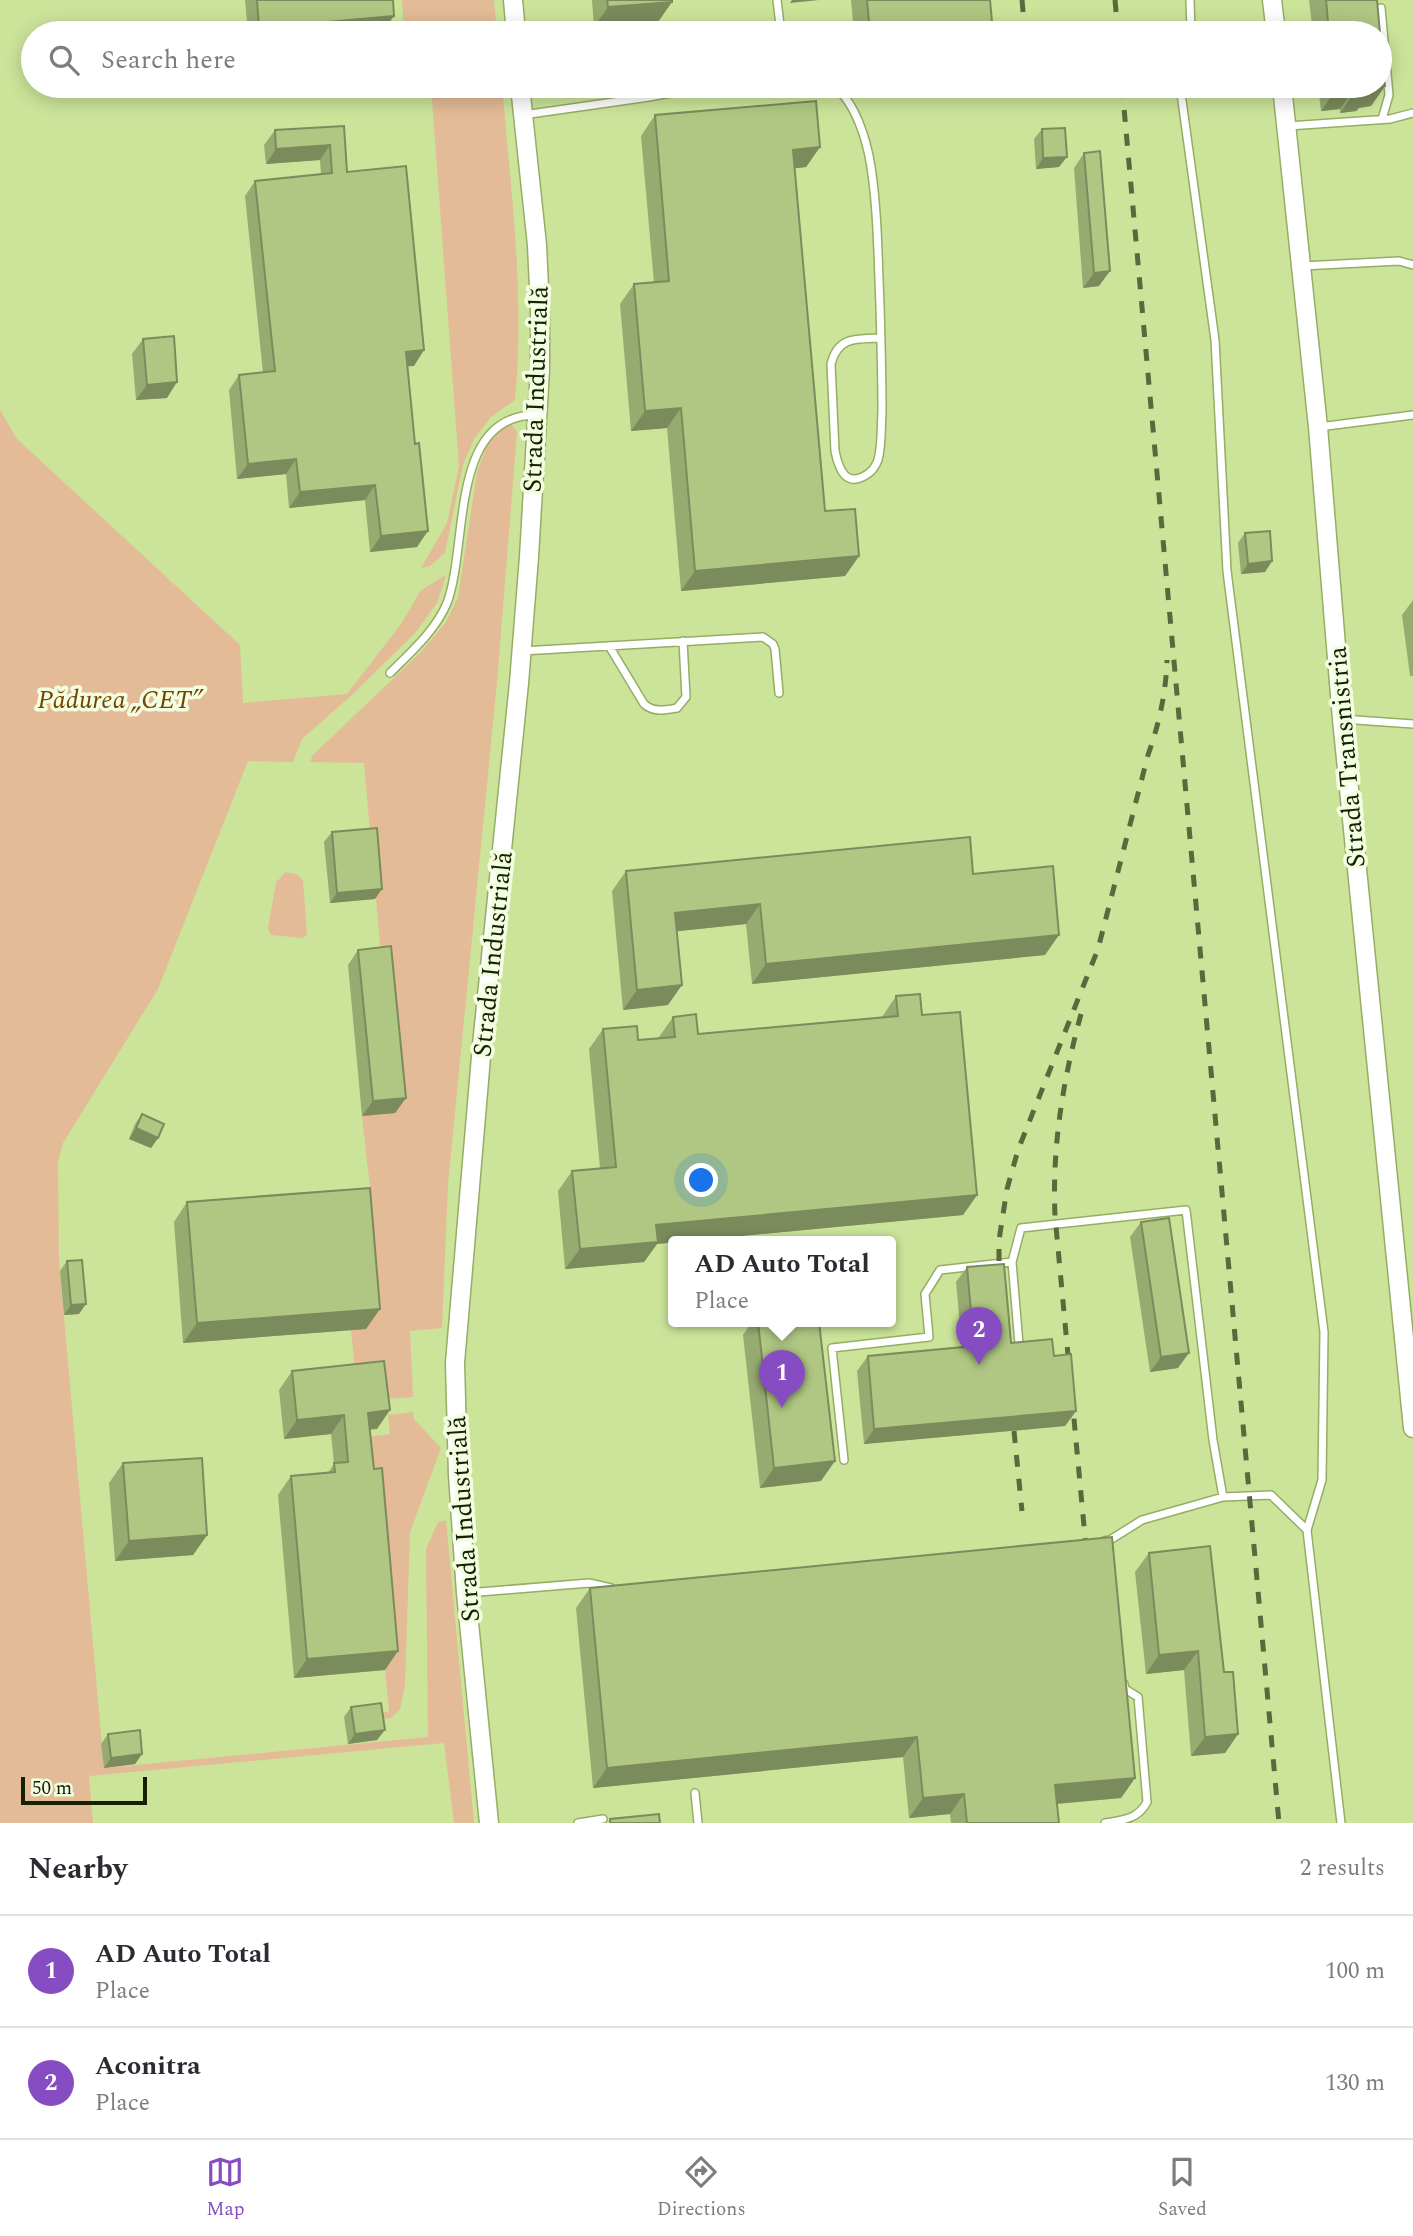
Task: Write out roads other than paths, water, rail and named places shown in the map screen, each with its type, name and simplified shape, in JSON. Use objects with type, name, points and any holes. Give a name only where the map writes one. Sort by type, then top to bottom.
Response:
[{"type":"street","points":[[513,0],[515,21]]},
{"type":"street","points":[[1272,0],[1275,21]]},
{"type":"street","name":"Strada Industrială","points":[[489,1823],[466,1593],[458,1475],[455,1363],[482,1045],[521,651],[537,415],[540,309],[537,245],[521,98]]},
{"type":"street","name":"Strada Transnistria","points":[[1284,98],[1318,427],[1342,719],[1413,1428]]},
{"type":"lane","points":[[778,0],[780,21]]},
{"type":"lane","points":[[1190,0],[1191,21]]},
{"type":"lane","points":[[1381,8],[1382,21]]},
{"type":"lane","points":[[523,115],[642,98]]},
{"type":"lane","points":[[843,98],[854,112],[871,165],[881,338],[881,436],[877,461],[872,472],[860,478],[849,479],[838,465],[835,452],[831,364],[835,350],[843,344],[881,338]]},
{"type":"lane","points":[[1182,98],[1215,340],[1227,572],[1324,1332],[1322,1480],[1307,1530],[1341,1823]]},
{"type":"lane","points":[[1382,120],[1388,98]]},
{"type":"lane","points":[[1287,126],[1382,120],[1413,113]]},
{"type":"lane","points":[[1302,266],[1399,261],[1413,265]]},
{"type":"lane","points":[[390,673],[424,638],[445,607],[456,574],[469,480],[478,450],[495,427],[517,416],[537,415]]},
{"type":"lane","points":[[1318,427],[1413,415]]},
{"type":"lane","points":[[521,651],[763,637],[769,640],[775,649],[779,693]]},
{"type":"lane","points":[[609,646],[644,704],[652,710],[658,710],[677,708],[686,698],[683,641]]},
{"type":"lane","points":[[1342,719],[1413,724]]},
{"type":"lane","points":[[1019,1343],[1012,1262],[1021,1228],[1186,1210],[1213,1440],[1223,1497]]},
{"type":"lane","points":[[844,1460],[832,1348],[929,1337],[925,1294],[940,1270],[1012,1262]]},
{"type":"lane","points":[[1098,1541],[1110,1540],[1142,1520],[1223,1497],[1271,1495],[1307,1530]]},
{"type":"lane","points":[[1110,1540],[1112,1554]]},
{"type":"lane","points":[[466,1593],[589,1583],[609,1588],[623,1587]]},
{"type":"lane","points":[[1105,1823],[1131,1819],[1143,1810],[1147,1802],[1138,1697],[1125,1689],[1124,1676]]},
{"type":"lane","points":[[695,1793],[698,1823]]},
{"type":"lane","points":[[578,1823],[603,1819]]},
{"type":"railway","points":[[1022,0],[1024,21]]},
{"type":"railway","points":[[1115,0],[1117,21]]},
{"type":"railway","points":[[1123,98],[1279,1823]]},
{"type":"railway","points":[[999,1285],[999,1240],[1007,1189],[1018,1150],[1098,949],[1159,720],[1167,660]]},
{"type":"railway","points":[[1081,1014],[1060,1114],[1055,1164],[1055,1216],[1087,1558]]},
{"type":"railway","points":[[1014,1431],[1022,1511]]},
{"type":"place","name":"Aconitra","points":[[979,1365]]},
{"type":"place","name":"AD Auto Total","points":[[782,1408]]},
{"type":"park label","name":"Pădurea „CET”","points":[[120,699]]}]
